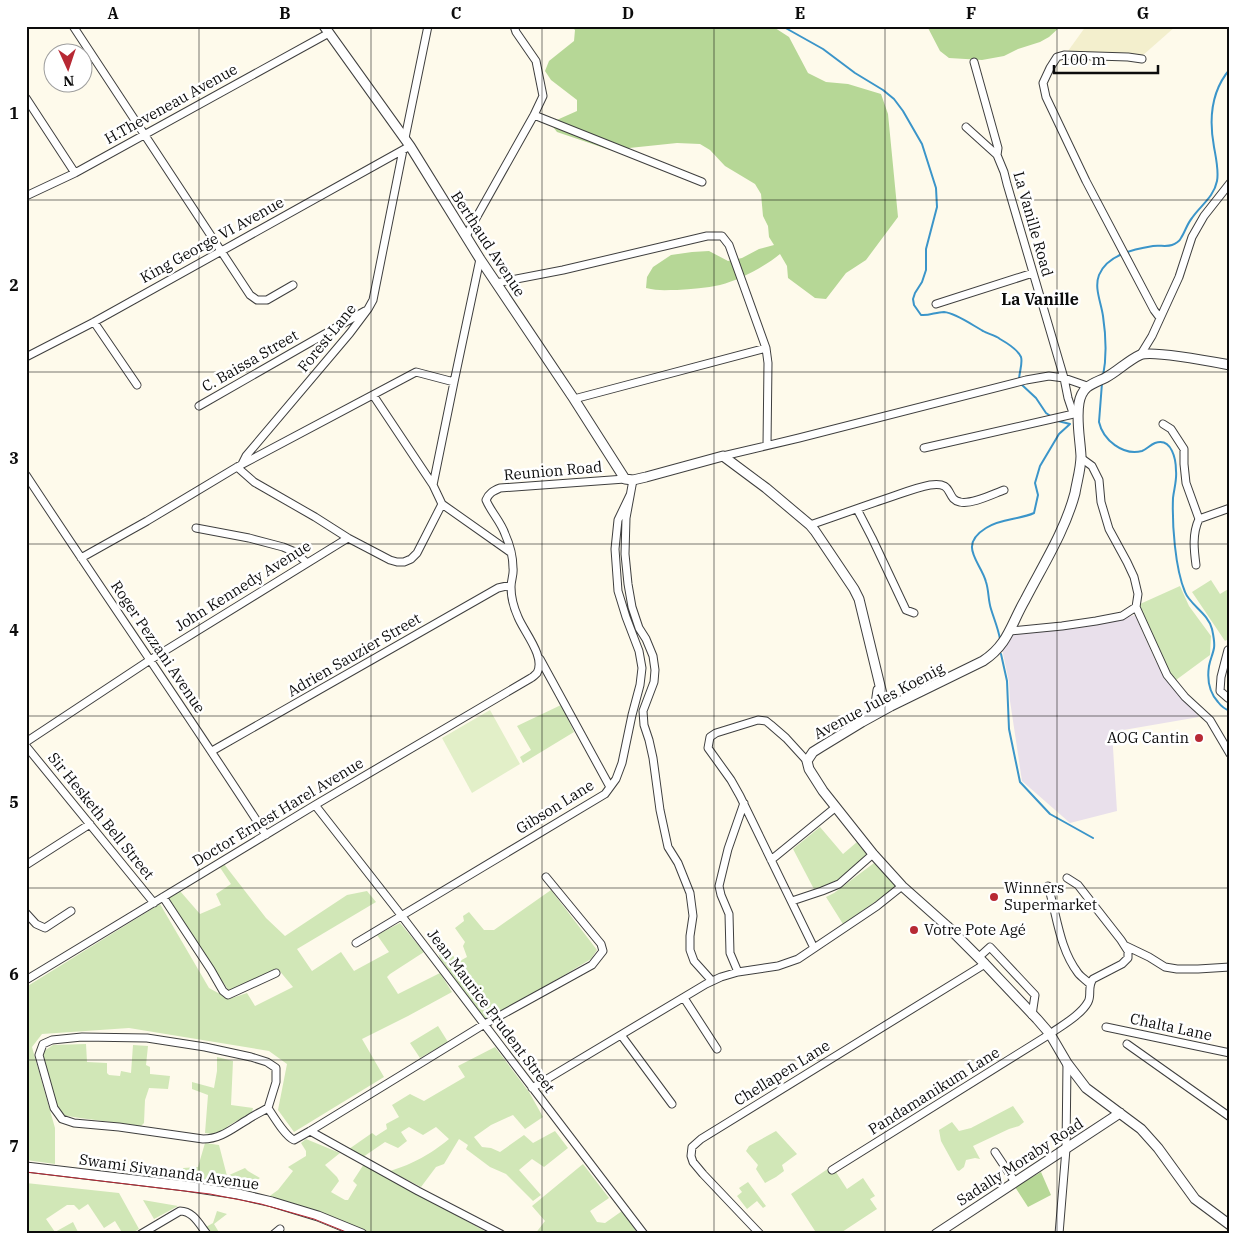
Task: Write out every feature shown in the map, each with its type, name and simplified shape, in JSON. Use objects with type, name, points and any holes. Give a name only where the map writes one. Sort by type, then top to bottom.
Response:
[{"type":"street","points":[[73,26],[250,295],[257,300],[267,300],[293,285]]},
{"type":"street","name":"Forest Lane","points":[[240,465],[350,334],[373,300],[406,144],[428,26]]},
{"type":"street","points":[[466,236],[543,96],[536,61],[514,26]]},
{"type":"street","name":"H.Theveneau Avenue","points":[[26,196],[75,173],[326,30]]},
{"type":"street","name":"Berthaud Avenue","points":[[326,30],[406,144],[480,259],[629,480]]},
{"type":"street","points":[[1142,59],[1064,55],[1057,57],[1043,83],[1046,97],[1086,181],[1160,318]]},
{"type":"street","name":"La Vanille Road","points":[[974,62],[998,148],[998,155],[1034,273],[1068,398],[1072,410],[1078,413]]},
{"type":"street","points":[[26,98],[75,173]]},
{"type":"street","points":[[534,115],[702,182]]},
{"type":"street","points":[[966,127],[998,155]]},
{"type":"street","name":"King George VI Avenue","points":[[26,357],[94,322],[406,144]]},
{"type":"street","points":[[712,981],[694,961],[690,950],[690,936],[694,916],[690,893],[678,863],[668,847],[660,810],[653,758],[644,725],[643,711],[654,682],[655,670],[653,656],[639,628],[632,607],[628,584],[625,554],[626,518],[630,495],[629,480],[1026,380],[1049,376],[1090,384],[1104,378],[1141,354],[1152,336],[1179,277],[1192,238],[1204,216],[1230,183]]},
{"type":"street","points":[[496,282],[563,270],[707,236],[722,236],[729,244],[766,348],[768,362],[767,445]]},
{"type":"street","points":[[434,485],[480,259]]},
{"type":"street","points":[[936,304],[1034,273]]},
{"type":"street","name":"C. Baissa Street","points":[[198,406],[368,309]]},
{"type":"street","points":[[94,322],[137,385]]},
{"type":"street","points":[[574,399],[766,348]]},
{"type":"street","points":[[1141,354],[1168,355],[1230,365]]},
{"type":"street","points":[[80,558],[147,521],[240,465],[416,372],[454,382]]},
{"type":"street","name":"Avenue Jules Koenig","points":[[1090,384],[1082,393],[1079,402],[1078,424],[1081,458],[1074,494],[1064,525],[1018,612],[1006,640],[992,656],[983,662],[862,722],[820,747],[813,752],[807,761],[814,777],[873,854],[902,886],[982,960],[1050,1034],[1067,1063],[1086,1088],[1141,1129],[1195,1199],[1230,1225]]},
{"type":"street","points":[[373,395],[434,485],[442,504],[512,553]]},
{"type":"street","points":[[924,448],[1078,413]]},
{"type":"street","points":[[1163,424],[1171,429],[1184,449],[1186,484],[1199,519],[1195,528],[1194,549],[1196,566]]},
{"type":"street","points":[[723,456],[766,488],[810,525],[843,572],[859,599],[879,685],[888,708]]},
{"type":"street","points":[[1081,458],[1092,466],[1098,480],[1109,529],[1134,577],[1138,594],[1136,607],[1167,675],[1185,697],[1210,720],[1230,754]]},
{"type":"street","points":[[240,465],[254,482],[348,538],[397,562],[411,559],[417,553],[442,504]]},
{"type":"street","name":"Roger Pezzani Avenue","points":[[26,474],[80,558],[212,751],[266,835]]},
{"type":"street","name":"Reunion Road","points":[[610,787],[539,661],[518,617],[511,585],[514,569],[512,553],[506,534],[486,500],[488,496],[500,488],[514,486],[629,480]]},
{"type":"street","points":[[810,525],[931,485],[948,488],[953,499],[964,503],[1004,490]]},
{"type":"street","name":"Gibson Lane","points":[[356,942],[605,794],[616,779],[622,763],[640,685],[642,668],[639,651],[618,591],[615,549],[618,520],[630,495]]},
{"type":"street","points":[[1199,519],[1230,508]]},
{"type":"street","points":[[857,509],[906,610],[914,613]]},
{"type":"street","points":[[196,528],[283,546],[295,552],[307,563]]},
{"type":"street","name":"John Kennedy Avenue","points":[[26,742],[150,660],[348,538]]},
{"type":"street","name":"Adrien Sauzier Street","points":[[212,751],[498,588],[511,585]]},
{"type":"street","points":[[1010,631],[1096,621],[1122,616],[1136,607]]},
{"type":"street","points":[[1229,698],[1220,691],[1220,684],[1228,650],[1230,649]]},
{"type":"street","name":"Doctor Ernest Harel Avenue","points":[[26,980],[531,678],[536,673],[539,661]]},
{"type":"street","points":[[862,722],[874,708],[879,685]]},
{"type":"street","points":[[877,701],[888,708]]},
{"type":"street","points":[[807,761],[786,738],[766,721],[758,720],[716,733],[710,737],[708,748],[744,802],[814,948]]},
{"type":"street","name":"Sir Hesketh Bell Street","points":[[26,746],[154,902]]},
{"type":"street","points":[[738,972],[730,953],[729,914],[719,886],[728,849],[744,802]]},
{"type":"street","name":"Jean Maurice Prudent Street","points":[[315,806],[401,915],[644,1234]]},
{"type":"street","points":[[771,860],[836,808]]},
{"type":"street","points":[[26,865],[90,824]]},
{"type":"street","points":[[792,901],[822,892],[839,884],[873,854]]},
{"type":"street","points":[[268,1108],[290,1139],[294,1140],[483,1025],[592,965],[603,951],[601,944],[546,877]]},
{"type":"street","points":[[1067,878],[1078,885],[1126,948],[1164,970],[1175,972],[1230,971]]},
{"type":"street","points":[[532,1088],[712,981],[738,972],[778,966],[798,959],[877,906],[902,886]]},
{"type":"street","points":[[1048,886],[1061,937],[1068,956],[1078,973],[1090,984],[1093,979],[1122,964],[1128,958],[1126,948]]},
{"type":"street","points":[[163,897],[223,991],[228,995],[276,973]]},
{"type":"street","points":[[26,913],[36,924],[45,928],[71,911]]},
{"type":"street","points":[[982,960],[990,947],[1035,995],[1032,1015]]},
{"type":"street","points":[[1126,948],[1149,957],[1165,967],[1177,969],[1230,967]]},
{"type":"street","name":"Chellapen Lane","points":[[760,1234],[693,1162],[691,1156],[692,1147],[701,1139],[982,960]]},
{"type":"street","name":"Pandamanikum Lane","points":[[832,1170],[1050,1034],[1078,1013],[1087,1003],[1090,997],[1090,984]]},
{"type":"street","points":[[684,998],[717,1049]]},
{"type":"street","name":"Chalta Lane","points":[[1106,1027],[1230,1053]]},
{"type":"street","points":[[621,1035],[672,1104]]},
{"type":"street","points":[[82,1036],[147,1038],[205,1047],[251,1057],[267,1062],[276,1068],[276,1082],[268,1108],[225,1134],[210,1139],[74,1123],[62,1119],[54,1108],[39,1055],[43,1044],[52,1040],[82,1036]]},
{"type":"street","points":[[1127,1044],[1230,1117]]},
{"type":"street","points":[[1059,1234],[1066,1149],[1067,1063]]},
{"type":"street","name":"Sadally Moraby Road","points":[[936,1234],[1120,1114]]},
{"type":"street","points":[[310,1132],[502,1234]]},
{"type":"street","points":[[995,1152],[1014,1182]]},
{"type":"street","name":"Swami Sivananda Avenue","points":[[26,1167],[238,1194],[318,1216],[362,1234]]},
{"type":"street","points":[[141,1234],[180,1211],[186,1211],[192,1215],[206,1234]]},
{"type":"shaded area","points":[[1086,26],[1176,26],[1142,56],[1063,58]]},
{"type":"shaded area","points":[[1135,615],[1155,660],[1165,677],[1199,717],[1112,732],[1117,811],[1070,823],[1022,781],[1009,682],[1002,649],[1012,634],[1089,626]]},
{"type":"green space","points":[[571,26],[772,26],[789,37],[808,73],[826,82],[848,84],[881,94],[888,114],[898,217],[866,260],[846,273],[826,299],[815,298],[788,278],[787,266],[780,254],[752,272],[720,285],[677,290],[646,288],[647,277],[653,267],[671,255],[709,251],[728,261],[742,258],[759,249],[774,245],[769,237],[768,226],[763,216],[761,194],[755,184],[725,166],[710,150],[700,144],[677,143],[610,150],[557,132],[550,123],[577,111],[577,100],[551,80],[545,71],[549,61],[574,41],[575,30]]},
{"type":"green space","points":[[927,26],[1061,26],[1040,42],[1004,56],[982,60],[949,58],[940,51]]},
{"type":"green space","points":[[1211,580],[1220,594],[1230,588],[1230,638],[1225,641],[1192,592]]},
{"type":"green space","points":[[1180,586],[1189,606],[1211,636],[1210,655],[1176,680],[1170,673],[1140,614],[1140,604]]},
{"type":"green space","points":[[561,705],[574,732],[523,763],[520,757],[531,750],[517,726]]},
{"type":"green space","points":[[490,710],[520,764],[472,793],[442,738]]},
{"type":"green space","points":[[820,827],[843,854],[857,842],[868,855],[835,883],[816,893],[793,849]]},
{"type":"green space","points":[[874,863],[887,873],[898,886],[843,924],[826,897]]},
{"type":"green space","points":[[224,864],[266,918],[285,936],[347,895],[367,891],[376,902],[297,949],[312,971],[341,952],[354,971],[389,952],[377,935],[400,923],[424,952],[387,977],[398,994],[440,973],[452,992],[362,1039],[384,1077],[294,1132],[278,1110],[287,1064],[269,1051],[129,1028],[42,1034],[32,1047],[55,1128],[55,1164],[26,1160],[26,987],[160,904],[209,988],[229,999],[247,993],[255,1006],[293,987],[278,969],[229,991],[166,899],[180,891],[200,914],[221,905],[216,894],[231,884],[219,866]]},
{"type":"green space","points":[[551,890],[597,950],[591,959],[531,995],[485,1019],[440,959],[435,942],[439,938],[458,962],[467,957],[463,946],[465,942],[455,928],[464,921],[463,916],[469,912],[484,930],[494,930]]},
{"type":"green space","points":[[438,1026],[448,1042],[420,1058],[410,1043]]},
{"type":"green space","points":[[86,1044],[87,1062],[107,1063],[107,1073],[109,1075],[120,1076],[121,1071],[131,1073],[133,1045],[148,1046],[146,1065],[150,1067],[150,1074],[170,1076],[168,1089],[149,1088],[145,1100],[144,1123],[141,1126],[61,1115],[46,1075],[43,1059],[44,1051],[53,1045]]},
{"type":"green space","points":[[495,1047],[529,1092],[543,1117],[525,1129],[513,1115],[491,1125],[474,1137],[482,1147],[500,1152],[524,1135],[533,1143],[555,1131],[568,1148],[544,1167],[532,1159],[519,1170],[541,1195],[533,1201],[506,1174],[490,1167],[466,1149],[468,1145],[459,1139],[444,1164],[436,1167],[421,1187],[390,1171],[421,1158],[449,1139],[436,1127],[423,1135],[409,1127],[401,1132],[407,1141],[398,1148],[385,1142],[363,1157],[349,1149],[372,1133],[376,1136],[387,1129],[386,1124],[399,1117],[392,1105],[410,1094],[424,1101],[465,1077],[458,1066]]},
{"type":"green space","points":[[217,1057],[233,1061],[231,1105],[253,1108],[252,1112],[228,1126],[225,1130],[212,1134],[205,1133],[208,1095],[192,1089],[192,1082],[214,1088]]},
{"type":"green space","points":[[1013,1106],[1024,1122],[973,1146],[980,1159],[966,1160],[964,1167],[959,1171],[957,1170],[941,1141],[939,1130],[952,1122],[959,1131],[971,1128]]},
{"type":"green space","points":[[776,1131],[797,1154],[782,1165],[784,1171],[765,1183],[756,1169],[758,1165],[746,1151],[749,1146]]},
{"type":"green space","points":[[306,1139],[340,1153],[325,1165],[339,1181],[331,1192],[345,1200],[348,1200],[357,1185],[353,1181],[364,1164],[490,1234],[371,1234],[267,1198],[278,1190],[293,1171],[288,1167],[306,1156],[306,1151],[301,1143]]},
{"type":"green space","points":[[205,1143],[219,1145],[227,1176],[245,1168],[260,1178],[246,1188],[182,1180],[183,1168],[198,1167]]},
{"type":"green space","points":[[583,1164],[609,1198],[590,1211],[597,1222],[605,1223],[622,1211],[638,1234],[535,1234],[545,1221],[532,1206]]},
{"type":"green space","points":[[832,1166],[847,1189],[863,1178],[875,1196],[870,1199],[877,1209],[839,1234],[817,1234],[791,1194]]},
{"type":"green space","points":[[1041,1172],[1051,1195],[1028,1207],[1015,1187]]},
{"type":"green space","points":[[748,1182],[766,1206],[763,1208],[757,1201],[747,1209],[737,1196],[742,1192],[739,1188]]},
{"type":"green space","points":[[26,1183],[119,1193],[139,1229],[130,1234],[123,1234],[115,1221],[104,1228],[88,1204],[79,1210],[74,1205],[67,1205],[46,1219],[55,1232],[73,1222],[78,1232],[76,1234],[26,1234]]},
{"type":"green space","points":[[143,1200],[178,1206],[154,1219]]},
{"type":"green space","points":[[217,1211],[227,1214],[214,1224],[220,1234],[212,1234],[206,1227],[213,1223]]},
{"type":"waterway","points":[[782,26],[823,49],[855,73],[883,90],[894,99],[903,111],[922,144],[936,188],[937,207],[926,249],[926,270],[922,282],[915,293],[914,305],[921,315],[941,312],[949,313],[1009,345],[1021,357],[1019,380]]},
{"type":"waterway","points":[[1103,376],[1105,338],[1098,290],[1099,275],[1108,262],[1122,254],[1146,247],[1173,245],[1180,239],[1190,220],[1213,192],[1218,173],[1212,137],[1213,106],[1219,87],[1230,69]]},
{"type":"waterway","points":[[1102,383],[1099,422],[1101,429],[1109,440],[1121,449],[1135,452],[1142,451],[1155,443],[1161,442],[1169,446],[1174,456],[1176,478],[1173,498],[1173,520],[1179,571],[1187,597],[1210,623],[1214,638],[1214,650],[1209,666],[1209,685],[1219,703],[1230,711]]},
{"type":"waterway","points":[[1021,384],[1036,398],[1046,413],[1052,417]]},
{"type":"waterway","points":[[1058,421],[1070,424]]},
{"type":"waterway","points":[[1000,639],[990,606],[986,582],[973,554],[973,541],[977,535],[992,525],[1034,513],[1038,495],[1035,483],[1040,466],[1059,434],[1070,424]]},
{"type":"waterway","points":[[1001,654],[1007,681],[1009,729],[1020,782],[1050,814],[1093,838]]},
{"type":"tram line","points":[[26,1172],[210,1194],[261,1204],[314,1219],[351,1234]]},
{"type":"place","name":"AOG Cantin","points":[[1199,738]]},
{"type":"place","name":"Winners Supermarket","points":[[994,897]]},
{"type":"place","name":"Votre Pote Agé","points":[[914,930]]},
{"type":"district","name":"La Vanille","points":[[1040,299]]}]
